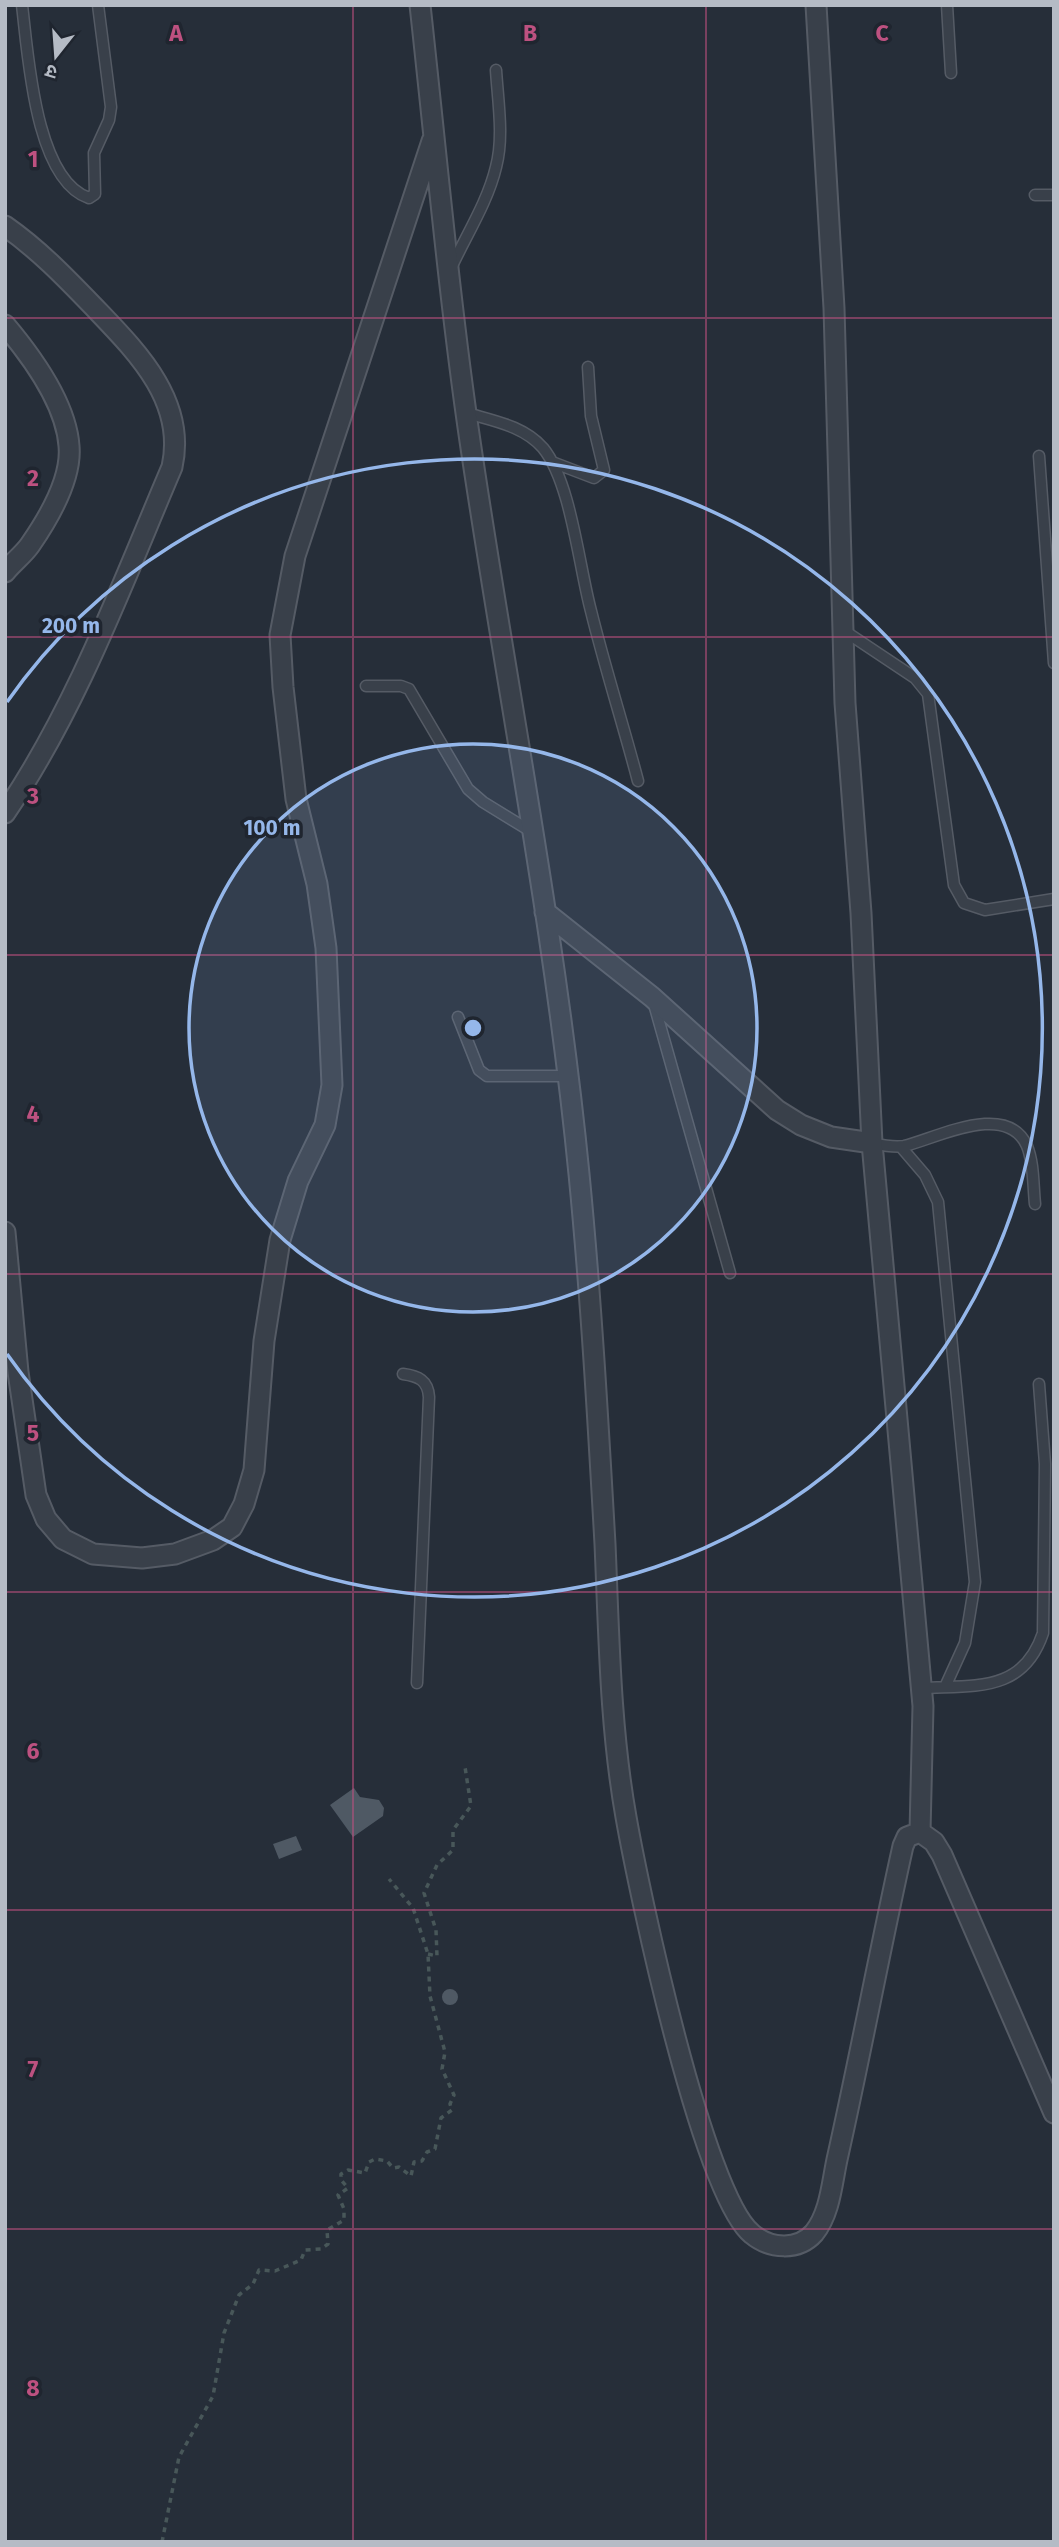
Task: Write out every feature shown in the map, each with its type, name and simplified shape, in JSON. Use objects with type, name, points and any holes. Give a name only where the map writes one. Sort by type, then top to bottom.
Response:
[{"type":"street","points":[[420,5],[467,413],[545,912],[578,1169],[596,1371],[613,1712],[626,1816],[677,2043],[711,2156],[734,2213],[752,2234],[772,2245],[791,2246],[807,2240],[826,2212],[860,2062],[903,1846],[907,1837],[920,1832]]},
{"type":"street","points":[[816,5],[834,308],[843,630],[872,1143],[922,1688],[924,1776],[920,1832]]},
{"type":"street","points":[[5,1232],[20,1386],[36,1495],[46,1519],[63,1539],[93,1554],[142,1558],[175,1554],[213,1540],[232,1527],[244,1504],[254,1470],[264,1341],[280,1240],[298,1181],[325,1125],[332,1085],[326,948],[317,884],[296,799],[283,687],[280,635],[285,596],[295,556],[434,133]]},
{"type":"street","points":[[5,226],[52,263],[131,346],[162,392],[176,439],[172,467],[65,712],[38,764],[5,813]]},
{"type":"street","points":[[5,325],[22,345],[54,398],[67,432],[70,449],[67,470],[41,527],[29,547],[5,572]]},
{"type":"street","points":[[545,912],[652,997],[777,1110],[801,1125],[831,1137],[872,1143]]},
{"type":"street","points":[[920,1832],[934,1842],[942,1854],[1054,2113]]},
{"type":"lane","points":[[22,5],[40,132],[74,190],[89,198],[95,194],[94,153],[109,120],[111,107],[98,5]]},
{"type":"lane","points":[[947,5],[951,73]]},
{"type":"lane","points":[[450,269],[491,184],[497,165],[500,132],[496,70]]},
{"type":"lane","points":[[1035,195],[1054,195]]},
{"type":"lane","points":[[552,462],[594,478],[604,470],[591,416],[588,367]]},
{"type":"lane","points":[[467,413],[517,429],[544,449],[559,475],[590,611],[638,781]]},
{"type":"lane","points":[[1039,456],[1054,663]]},
{"type":"lane","points":[[843,630],[915,678],[928,694],[954,885],[964,903],[985,910],[1054,899]]},
{"type":"lane","points":[[366,686],[401,686],[408,689],[468,789],[483,802],[533,832]]},
{"type":"lane","points":[[652,997],[730,1273]]},
{"type":"lane","points":[[458,1017],[479,1070],[487,1076],[566,1076]]},
{"type":"lane","points":[[872,1143],[901,1147],[963,1126],[1007,1127],[1021,1135],[1027,1145],[1035,1204]]},
{"type":"lane","points":[[901,1147],[925,1175],[938,1202],[975,1582],[965,1643],[945,1687]]},
{"type":"lane","points":[[403,1374],[416,1376],[425,1382],[429,1397],[417,1683]]},
{"type":"lane","points":[[922,1688],[992,1684],[1013,1676],[1037,1650],[1043,1633],[1045,1464],[1039,1384]]},
{"type":"path","points":[[428,1954],[437,1956],[436,1930],[424,1893],[437,1865],[453,1850],[453,1830],[471,1807],[466,1767]]},
{"type":"path","points":[[162,2542],[179,2456],[214,2396],[224,2333],[239,2295],[253,2284],[259,2270],[275,2271],[301,2260],[305,2250],[321,2249],[328,2244],[327,2230],[344,2220],[344,2209],[338,2195],[348,2188],[341,2180],[341,2174],[348,2170],[365,2173],[369,2162],[375,2160],[387,2161],[393,2168],[399,2166],[411,2176],[414,2162],[422,2161],[427,2152],[435,2148],[441,2118],[452,2110],[450,2104],[454,2095],[442,2069],[445,2052],[430,1996],[428,1954],[413,1908],[388,1879]]},
{"type":"building","points":[[354,1788],[360,1797],[379,1800],[384,1808],[383,1816],[353,1837],[330,1805]]},
{"type":"building","points":[[296,1836],[302,1850],[279,1859],[273,1844]]},
{"type":"building","points":[[450,1989],[456,1991],[456,2003],[450,2005],[444,2003],[442,1997],[444,1991]]}]
